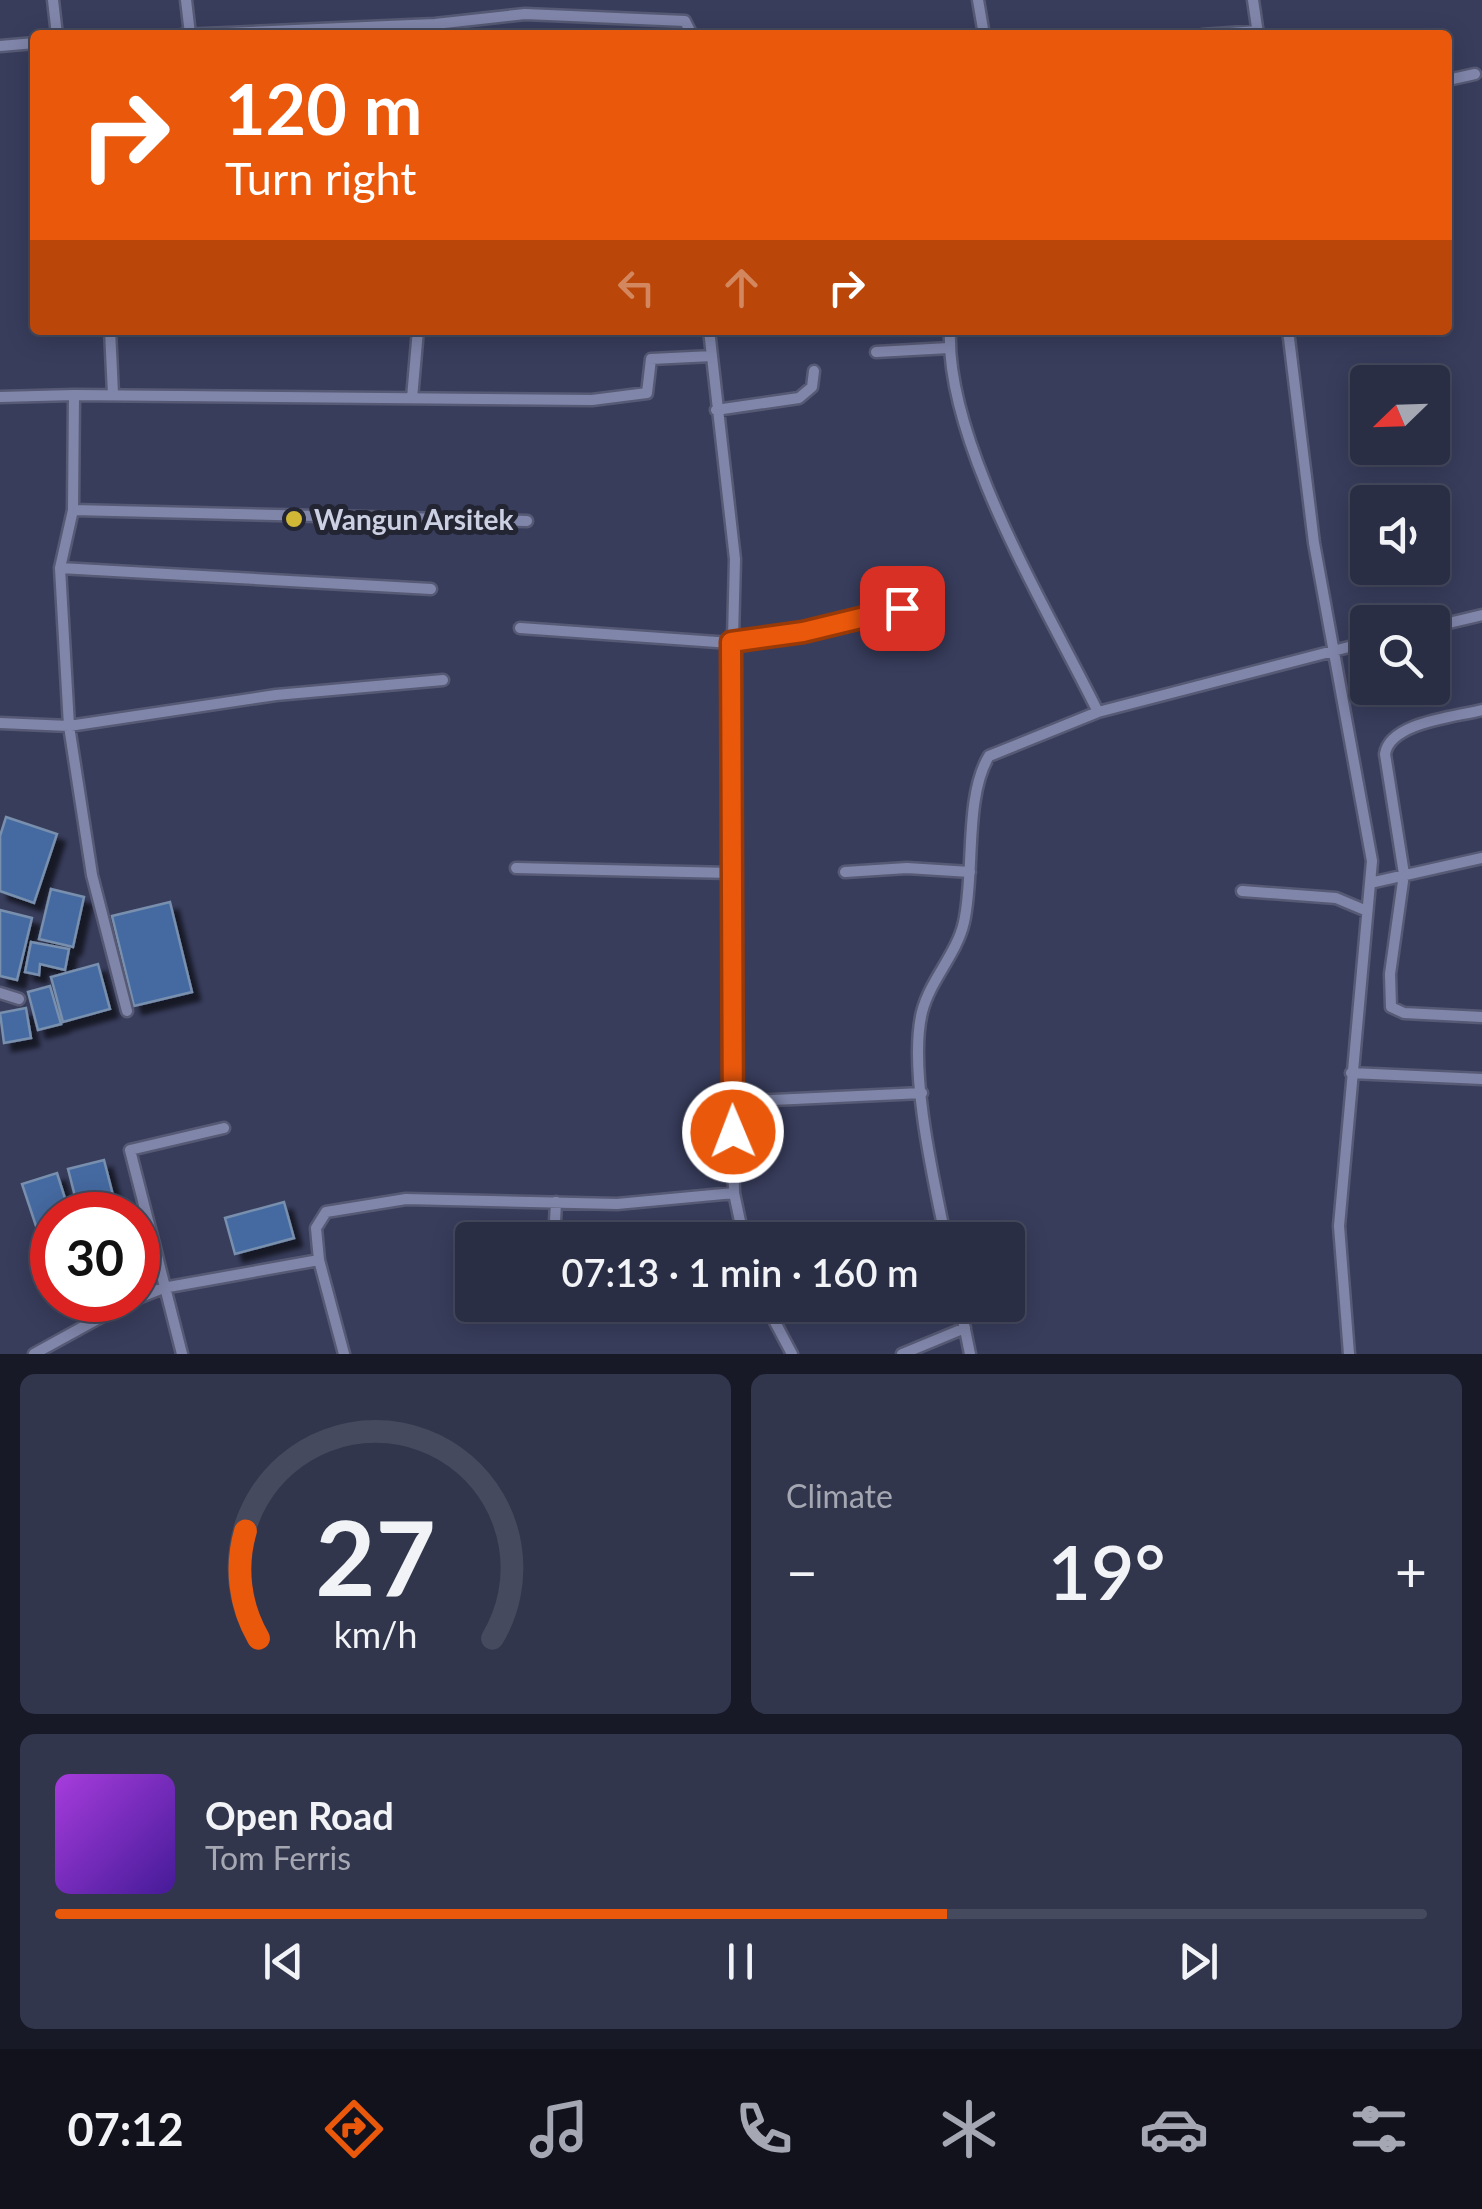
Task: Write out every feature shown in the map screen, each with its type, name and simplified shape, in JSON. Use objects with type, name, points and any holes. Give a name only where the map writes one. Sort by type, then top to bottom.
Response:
[{"type":"street","points":[[53,0],[56,30]]},
{"type":"street","points":[[186,0],[190,30]]},
{"type":"street","points":[[526,0],[526,14]]},
{"type":"street","points":[[978,0],[983,30]]},
{"type":"street","points":[[1252,0],[1257,30]]},
{"type":"street","points":[[386,30],[435,29],[526,14],[685,21],[690,30]]},
{"type":"street","points":[[0,46],[30,44]]},
{"type":"street","points":[[1452,79],[1475,74]]},
{"type":"street","points":[[110,335],[112,394]]},
{"type":"street","points":[[412,398],[418,335]]},
{"type":"street","points":[[710,335],[735,559],[730,873],[734,1193],[740,1222]]},
{"type":"street","points":[[950,335],[959,409],[1014,548],[1098,712]]},
{"type":"street","points":[[1289,335],[1314,542],[1372,861],[1339,1226],[1348,1354]]},
{"type":"street","points":[[876,352],[949,348]]},
{"type":"street","points":[[0,397],[112,394],[568,400],[637,396],[650,387],[651,359],[712,356]]},
{"type":"street","points":[[716,410],[799,398],[812,387],[814,371]]},
{"type":"street","points":[[74,395],[73,510],[60,568],[69,726],[92,875],[126,1012]]},
{"type":"street","points":[[73,510],[527,521]]},
{"type":"street","points":[[60,568],[431,589]]},
{"type":"street","points":[[520,628],[731,642],[803,632],[902,608]]},
{"type":"street","points":[[1450,622],[1482,615]]},
{"type":"street","points":[[943,1222],[922,1093],[922,1012],[964,924],[980,775],[989,756],[1098,712],[1350,646]]},
{"type":"street","points":[[0,723],[69,726],[276,695],[443,680]]},
{"type":"street","points":[[1482,710],[1408,730],[1388,743],[1385,754],[1404,874],[1389,986],[1391,1007],[1404,1013],[1482,1017]]},
{"type":"street","points":[[1370,884],[1482,858]]},
{"type":"street","points":[[516,868],[730,873]]},
{"type":"street","points":[[845,872],[907,868],[970,872]]},
{"type":"street","points":[[1242,892],[1336,898],[1367,910]]},
{"type":"street","points":[[0,993],[19,999]]},
{"type":"street","points":[[1351,1072],[1482,1080]]},
{"type":"street","points":[[732,1102],[922,1093]]},
{"type":"street","points":[[182,1354],[130,1150],[224,1128]]},
{"type":"street","points":[[344,1354],[319,1260],[316,1228],[326,1212],[406,1200],[617,1204],[734,1193]]},
{"type":"street","points":[[555,1222],[556,1202]]},
{"type":"street","points":[[160,1289],[319,1260]]},
{"type":"street","points":[[34,1354],[93,1322]]},
{"type":"street","points":[[775,1322],[792,1354]]},
{"type":"street","points":[[963,1322],[970,1354]]},
{"type":"street","points":[[902,1354],[964,1328]]},
{"type":"building","points":[[6,817],[57,834],[34,903],[0,891],[0,836]]},
{"type":"building","points":[[51,889],[84,897],[73,947],[39,939]]},
{"type":"building","points":[[170,902],[192,992],[134,1006],[112,916]]},
{"type":"building","points":[[0,910],[32,918],[17,980],[0,976]]},
{"type":"building","points":[[31,942],[69,949],[65,970],[40,964],[39,975],[25,972]]},
{"type":"building","points":[[98,964],[110,1009],[63,1022],[51,977]]},
{"type":"building","points":[[50,986],[61,1024],[38,1030],[28,992]]},
{"type":"building","points":[[26,1008],[31,1038],[4,1043],[0,1013]]},
{"type":"building","points":[[104,1160],[112,1192],[74,1192],[68,1169]]},
{"type":"building","points":[[57,1173],[63,1192],[30,1192],[30,1208],[22,1184]]},
{"type":"building","points":[[284,1202],[294,1238],[235,1254],[225,1218]]},
{"type":"place","name":"Wangun Arsitek","points":[[294,519]]},
{"type":"route","points":[[733,1132],[731,642],[803,632],[902,608]]}]
